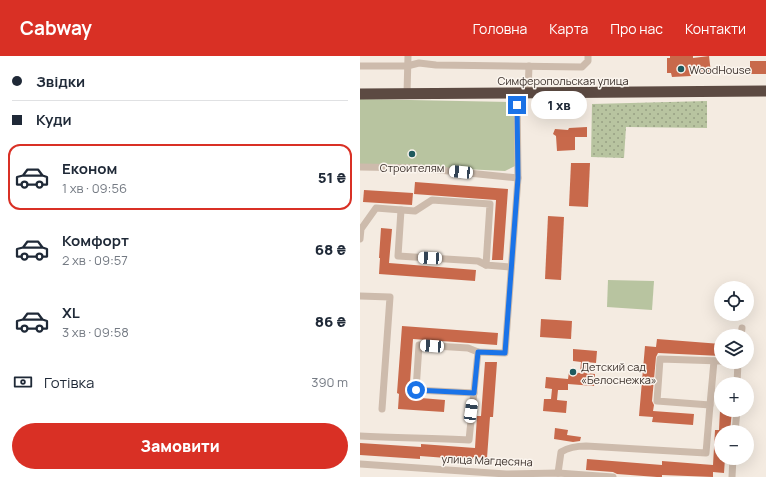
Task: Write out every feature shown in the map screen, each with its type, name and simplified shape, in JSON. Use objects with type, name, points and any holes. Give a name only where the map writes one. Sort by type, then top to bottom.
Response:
[{"type":"highway","name":"Симферопольская улица","points":[[360,94],[766,91]]},
{"type":"street","points":[[407,94],[408,56]]},
{"type":"street","points":[[360,66],[407,66],[419,63],[582,67],[588,61],[588,56]]},
{"type":"street","points":[[474,393],[416,390],[419,345],[468,348],[478,352],[505,353],[518,178],[522,92],[529,66]]},
{"type":"street","points":[[360,167],[419,168],[518,178]]},
{"type":"street","points":[[360,239],[361,229],[376,208],[415,210],[432,200],[490,204],[486,265]]},
{"type":"street","points":[[401,210],[398,256],[478,261],[486,265],[511,267]]},
{"type":"street","points":[[360,296],[390,297],[382,409]]},
{"type":"street","points":[[360,436],[469,440],[478,352]]},
{"type":"street","points":[[710,405],[657,401],[660,359],[714,361]]},
{"type":"street","points":[[558,473],[561,452],[576,446],[706,453],[710,405],[716,369]]},
{"type":"street","name":"улица Магдесяна","points":[[360,464],[506,476],[558,473],[613,477]]},
{"type":"street","points":[[732,477],[733,465]]},
{"type":"green space","points":[[360,99],[514,102],[515,166],[505,171],[360,164]]},
{"type":"green space","points":[[707,101],[707,128],[626,127],[624,158],[591,157],[592,104]]},
{"type":"green space","points":[[608,280],[654,281],[652,310],[607,307]]},
{"type":"building","points":[[670,56],[693,56],[693,58],[709,56],[711,73],[700,75],[700,71],[691,71],[691,76],[672,77],[671,73],[667,73],[667,58],[670,58]]},
{"type":"building","points":[[750,61],[766,61],[766,74],[750,74]]},
{"type":"building","points":[[587,127],[587,137],[575,137],[575,150],[557,151],[556,136],[553,134],[555,129],[568,130],[569,128]]},
{"type":"building","points":[[571,163],[590,163],[588,207],[569,206]]},
{"type":"building","points":[[415,182],[508,189],[503,260],[492,260],[496,200],[414,194]]},
{"type":"building","points":[[364,190],[413,193],[412,205],[363,202]]},
{"type":"building","points":[[548,216],[564,217],[561,280],[545,279]]},
{"type":"building","points":[[381,228],[392,229],[389,263],[476,270],[475,281],[379,274]]},
{"type":"building","points":[[541,319],[572,321],[571,339],[540,337]]},
{"type":"building","points":[[402,326],[498,333],[497,345],[413,339],[409,397],[445,400],[444,412],[398,409],[399,394],[397,393]]},
{"type":"building","points":[[657,339],[714,343],[714,356],[658,353],[656,357],[652,401],[654,405],[653,411],[694,414],[693,425],[652,422],[653,417],[639,416],[645,346],[656,347]]},
{"type":"building","points":[[573,349],[597,351],[596,363],[586,362],[585,373],[595,374],[594,386],[568,384],[568,390],[558,390],[557,400],[567,401],[566,413],[543,411],[544,399],[551,399],[552,389],[545,388],[546,377],[568,379],[569,372],[580,373],[581,362],[573,361]]},
{"type":"building","points":[[485,362],[497,362],[493,417],[490,417],[487,458],[473,457],[473,460],[420,456],[420,459],[360,455],[360,443],[421,447],[421,444],[475,448],[477,416],[481,416]]},
{"type":"building","points":[[720,417],[731,417],[731,425],[719,425]]},
{"type":"building","points":[[555,428],[568,430],[567,435],[581,437],[580,441],[573,442],[554,439]]},
{"type":"building","points":[[714,448],[714,465],[725,465],[724,473],[713,472],[713,477],[662,475],[662,477],[657,477],[586,470],[587,459],[662,465],[662,461],[713,465]]},
{"type":"place","name":"WoodHouse","points":[[681,69]]},
{"type":"place","name":"Строителям","points":[[412,154]]},
{"type":"place","name":"Детский сад «Белоснежка»","points":[[573,372]]},
{"type":"route","points":[[416,390],[474,393],[478,352],[505,353],[518,178],[517,105]]}]
